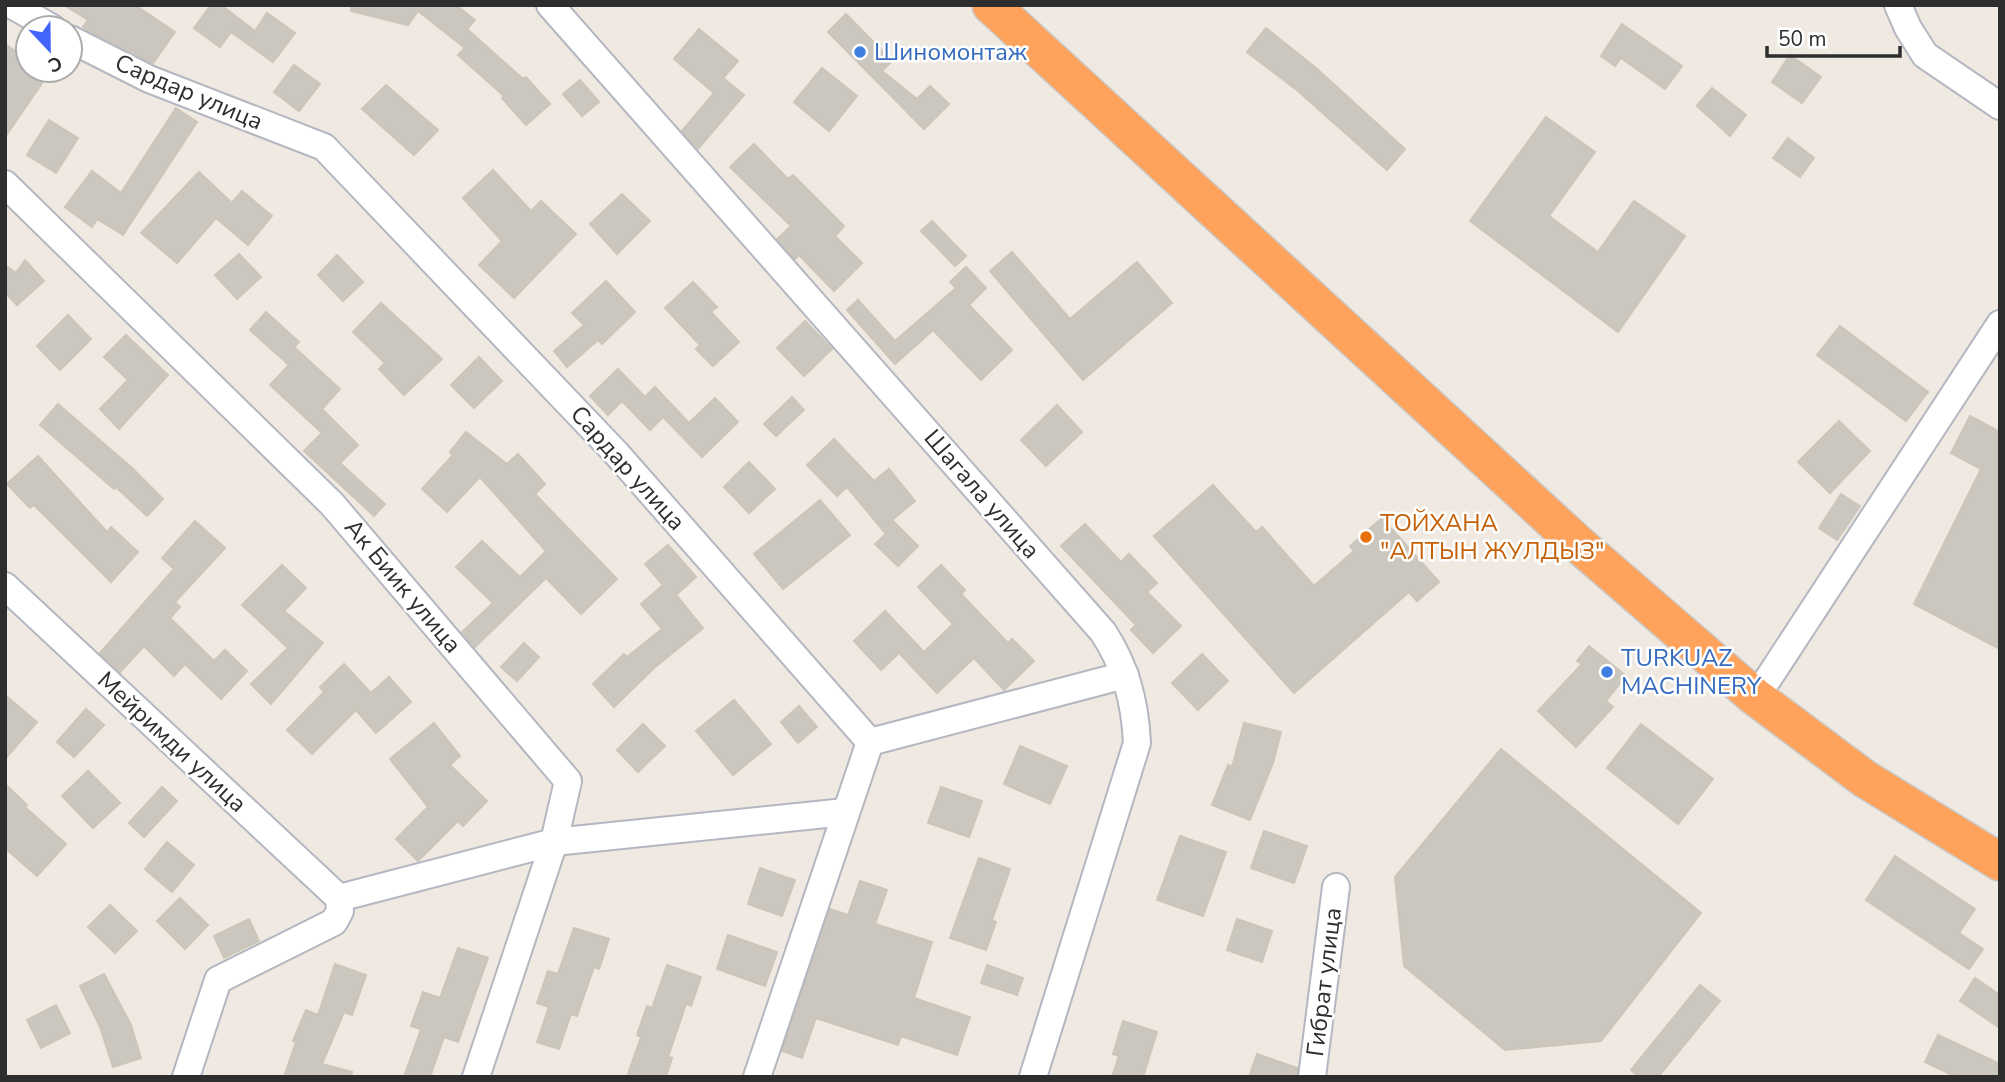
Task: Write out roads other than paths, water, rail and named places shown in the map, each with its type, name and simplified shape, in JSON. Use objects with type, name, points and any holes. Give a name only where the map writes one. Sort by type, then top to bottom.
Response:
[{"type":"highway","points":[[991,5],[1576,542],[1754,696],[1865,779],[2000,862]]},
{"type":"highway","points":[[1023,5],[1591,527],[1768,679],[1877,761],[2000,837]]},
{"type":"street","points":[[12,5],[28,14]]},
{"type":"street","name":"Шагала улица","points":[[550,5],[1103,632],[1119,656],[1135,706],[1138,743],[1033,1077]]},
{"type":"street","points":[[1898,5],[1908,29],[1926,55],[2000,106]]},
{"type":"street","name":"Сардар улица","points":[[84,46],[149,79],[324,147],[616,453],[870,742]]},
{"type":"street","name":"Ак Биик улица","points":[[5,184],[332,504],[568,781],[555,842],[476,1077]]},
{"type":"street","points":[[1768,679],[2000,324]]},
{"type":"street","name":"Мейримди улица","points":[[5,586],[339,898]]},
{"type":"street","points":[[757,1077],[870,742],[1125,675]]},
{"type":"street","points":[[186,1077],[218,980],[334,922],[340,911],[339,898],[555,842],[845,812]]},
{"type":"street","name":"Гибрат улица","points":[[1312,1077],[1336,887]]},
{"type":"place","name":"Шиномонтаж","points":[[860,52]]},
{"type":"place","name":"ТОЙХАНА \"АЛТЫН ЖУЛДЫЗ\"","points":[[1366,537]]},
{"type":"place","name":"TURKUAZ MACHINERY","points":[[1607,672]]}]
